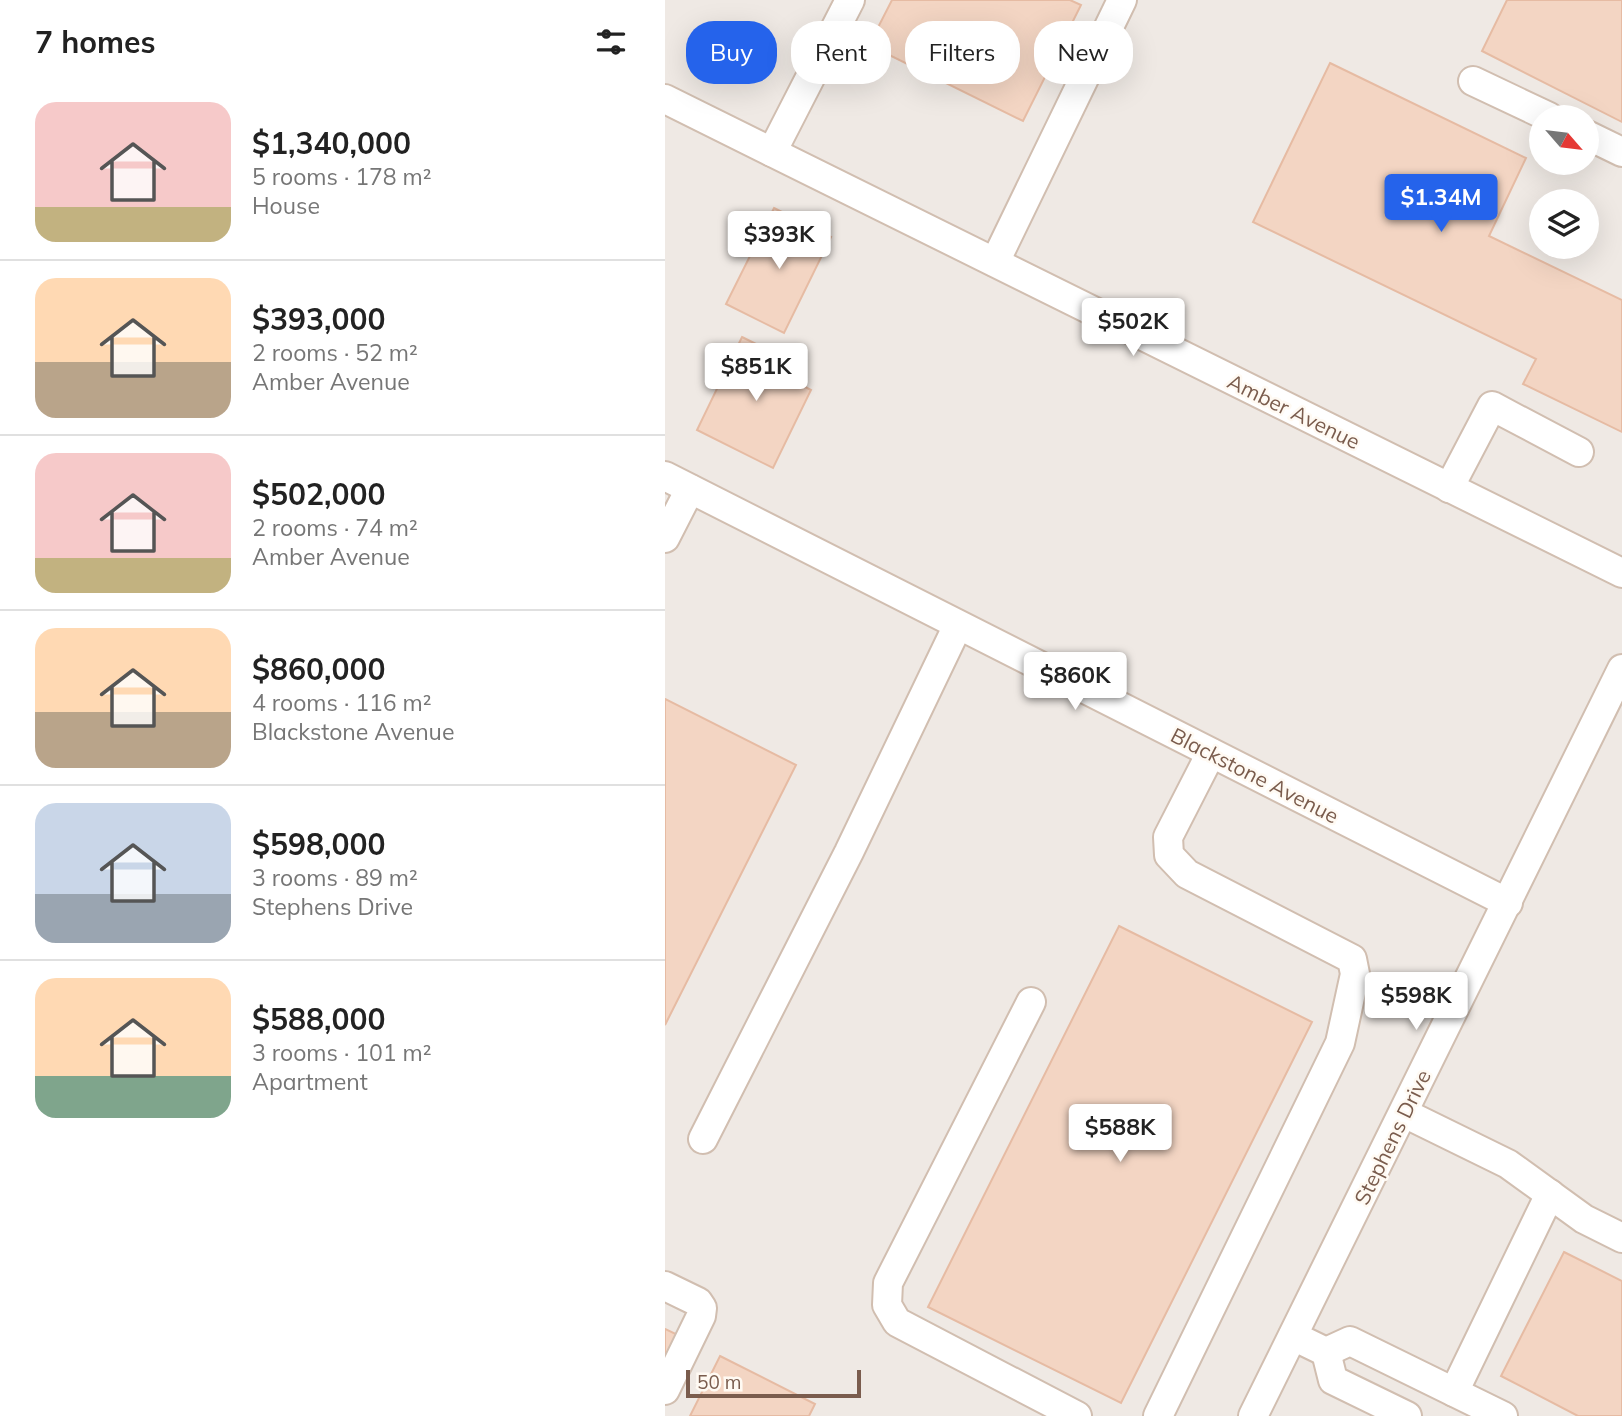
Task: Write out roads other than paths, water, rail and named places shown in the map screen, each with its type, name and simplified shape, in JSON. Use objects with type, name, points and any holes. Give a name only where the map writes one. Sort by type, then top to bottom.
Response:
[{"type":"street","points":[[772,152],[851,0]]},
{"type":"street","points":[[995,262],[1122,0]]},
{"type":"street","points":[[1473,80],[1529,107]]},
{"type":"street","name":"Amber Avenue","points":[[665,99],[1622,573]]},
{"type":"street","points":[[1599,141],[1622,152]]},
{"type":"street","points":[[1449,488],[1492,406],[1580,452]]},
{"type":"street","name":"Blackstone Avenue","points":[[665,476],[1508,903]]},
{"type":"street","points":[[665,538],[690,489]]},
{"type":"street","points":[[703,1139],[849,852],[958,625]]},
{"type":"street","name":"Stephens Drive","points":[[1253,1416],[1622,669]]},
{"type":"street","points":[[1159,1416],[1340,1043],[1355,974],[1352,959],[1187,874],[1169,855],[1168,837],[1211,753]]},
{"type":"street","points":[[1031,1002],[888,1283],[887,1305],[897,1322],[1077,1416]]},
{"type":"street","points":[[1404,1113],[1508,1164],[1584,1219],[1622,1238]]},
{"type":"street","points":[[1421,1416],[1444,1387],[1550,1194]]},
{"type":"street","points":[[665,1286],[698,1302],[702,1308],[701,1316],[665,1390]]},
{"type":"street","points":[[1293,1336],[1326,1352]]},
{"type":"street","points":[[1326,1352],[1350,1341],[1503,1416]]},
{"type":"street","points":[[1326,1352],[1333,1380],[1407,1416]]}]
